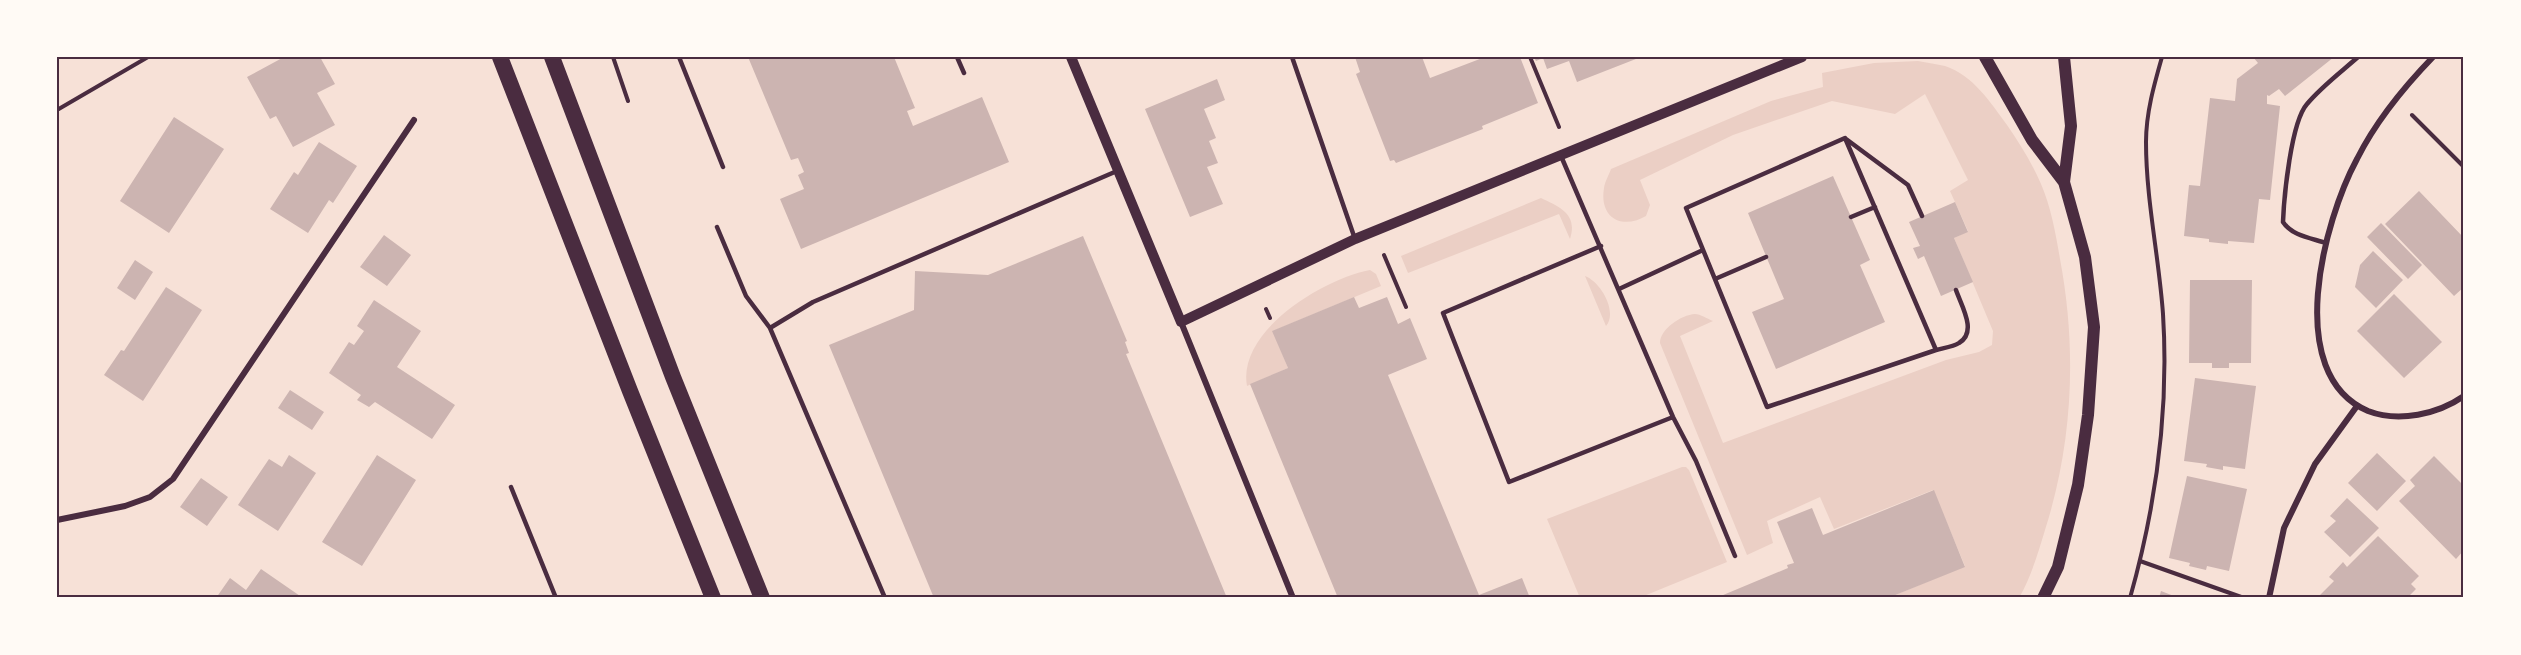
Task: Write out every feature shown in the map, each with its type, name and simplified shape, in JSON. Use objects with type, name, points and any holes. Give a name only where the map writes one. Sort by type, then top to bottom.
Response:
[{"type":"highway","points":[[500,57],[713,598]]},
{"type":"highway","points":[[552,57],[673,377],[762,598]]},
{"type":"main road","points":[[1985,57],[2032,140],[2064,182],[2085,257],[2094,327],[2088,416],[2078,485],[2058,567],[2043,598]]},
{"type":"main road","points":[[2064,57],[2071,126],[2064,182]]},
{"type":"street","points":[[1071,57],[1293,598]]},
{"type":"street","points":[[1181,322],[1355,239],[1802,57]]},
{"type":"street","points":[[2433,57],[2379,121],[2356,159],[2341,195],[2326,243],[2319,274],[2316,317],[2320,346],[2330,373],[2344,394],[2357,406],[2373,413],[2397,416],[2418,415],[2438,409],[2464,396]]},
{"type":"street","points":[[57,520],[125,506],[150,497],[173,479],[414,120]]},
{"type":"street","points":[[2269,598],[2284,528],[2315,464],[2357,406]]},
{"type":"lane","points":[[680,57],[723,167]]},
{"type":"lane","points":[[957,57],[964,73]]},
{"type":"lane","points":[[1292,57],[1355,239]]},
{"type":"lane","points":[[2326,243],[2297,234],[2288,229],[2283,222],[2294,138],[2300,115],[2306,104],[2358,57]]},
{"type":"lane","points":[[1845,138],[1936,350]]},
{"type":"lane","points":[[1845,138],[1908,185],[1922,216]]},
{"type":"lane","points":[[1845,138],[1686,208],[1767,406],[1959,343],[1966,336],[1969,324],[1956,290]]},
{"type":"lane","points":[[1561,156],[1673,417],[1696,461],[1735,556]]},
{"type":"lane","points":[[770,328],[813,302],[1117,171]]},
{"type":"lane","points":[[1851,217],[1875,207]]},
{"type":"lane","points":[[717,227],[747,296],[770,328],[885,598]]},
{"type":"lane","points":[[1601,246],[1443,313],[1509,482],[1673,417]]},
{"type":"lane","points":[[1618,289],[1703,250]]},
{"type":"lane","points":[[1715,279],[1766,256]]},
{"type":"lane","points":[[511,487],[555,598]]},
{"type":"path","points":[[57,110],[148,57]]},
{"type":"path","points":[[613,57],[628,101]]},
{"type":"path","points":[[1530,57],[1559,127]]},
{"type":"path","points":[[2130,598],[2140,561],[2156,472],[2164,395],[2163,314],[2147,173],[2146,140],[2149,108],[2162,57]]},
{"type":"path","points":[[2396,100],[2464,167]]},
{"type":"path","points":[[1384,255],[1406,307]]},
{"type":"path","points":[[1266,309],[1270,318]]},
{"type":"path","points":[[2140,561],[2244,598]]},
{"type":"shaded area","points":[[1918,61],[1955,70],[1981,91],[2007,125],[2030,161],[2045,193],[2057,240],[2069,327],[2067,429],[2062,463],[2045,530],[2034,565],[2019,598],[1888,598],[1965,566],[1933,490],[1834,529],[1820,497],[1767,521],[1773,543],[1747,555],[1660,343],[1667,328],[1684,317],[1697,314],[1713,321],[1680,336],[1723,443],[1946,360],[1979,352],[1992,345],[1993,331],[1954,238],[1968,231],[1950,191],[1968,180],[1925,94],[1895,114],[1832,101],[1733,135],[1640,180],[1650,205],[1646,216],[1637,220],[1629,222],[1614,218],[1605,207],[1603,198],[1611,169],[1771,101],[1823,87],[1822,73],[1874,63]]},
{"type":"shaded area","points":[[1541,198],[1566,212],[1572,223],[1570,239],[1559,214],[1408,273],[1401,256]]},
{"type":"shaded area","points":[[1370,270],[1376,274],[1381,286],[1273,331],[1288,368],[1247,386],[1247,366],[1255,346],[1269,328],[1287,311],[1330,284]]},
{"type":"shaded area","points":[[1585,276],[1597,284],[1606,298],[1610,313],[1606,326]]},
{"type":"shaded area","points":[[1682,467],[1689,470],[1727,562],[1639,598],[1580,598],[1547,519]]},
{"type":"building","points":[[284,57],[320,57],[335,84],[317,93],[335,125],[293,147],[276,116],[270,119],[247,77]]},
{"type":"building","points":[[748,57],[894,57],[915,108],[907,111],[913,126],[982,97],[1009,162],[801,249],[780,199],[804,189],[798,175],[804,172],[798,158],[791,160]]},
{"type":"building","points":[[1355,57],[1422,57],[1430,78],[1485,57],[1520,57],[1538,103],[1482,126],[1483,129],[1396,163],[1394,160],[1390,161],[1356,74],[1360,72]]},
{"type":"building","points":[[1534,57],[1641,57],[1577,82],[1569,61],[1547,69],[1543,58],[1536,61]]},
{"type":"building","points":[[2253,57],[2334,57],[2285,96],[2279,89],[2267,95],[2267,104],[2280,106],[2270,200],[2259,199],[2254,243],[2228,241],[2228,244],[2184,236],[2189,185],[2200,186],[2210,98],[2235,101],[2237,79],[2258,63]]},
{"type":"building","points":[[1217,79],[1225,100],[1204,109],[1216,138],[1209,141],[1218,163],[1207,167],[1223,204],[1190,217],[1145,109]]},
{"type":"building","points":[[174,117],[224,149],[169,233],[120,201]]},
{"type":"building","points":[[319,142],[357,166],[333,203],[329,200],[308,233],[270,209],[294,172],[298,175]]},
{"type":"building","points":[[1833,176],[1870,260],[1860,265],[1885,322],[1776,369],[1752,312],[1784,299],[1748,213]]},
{"type":"building","points":[[2419,191],[2464,238],[2464,287],[2454,296],[2385,224]]},
{"type":"building","points":[[1955,202],[1968,232],[1954,238],[1973,282],[1941,296],[1924,256],[1918,259],[1913,248],[1920,246],[1909,222]]},
{"type":"building","points":[[2381,223],[2422,265],[2408,279],[2367,237]]},
{"type":"building","points":[[384,235],[411,255],[387,286],[360,267]]},
{"type":"building","points":[[1083,236],[1127,341],[1125,342],[1129,353],[1126,354],[1227,598],[934,598],[829,345],[914,310],[915,271],[988,275]]},
{"type":"building","points":[[2373,251],[2403,280],[2376,308],[2355,287],[2360,265]]},
{"type":"building","points":[[135,260],[153,272],[135,300],[117,288]]},
{"type":"building","points":[[2190,280],[2252,280],[2251,363],[2229,363],[2229,368],[2212,368],[2212,363],[2189,363]]},
{"type":"building","points":[[166,287],[202,310],[143,401],[104,375],[121,350],[124,351]]},
{"type":"building","points":[[2394,294],[2442,342],[2404,378],[2357,331]]},
{"type":"building","points":[[1354,297],[1359,308],[1387,297],[1398,324],[1410,318],[1427,359],[1388,375],[1479,595],[1522,578],[1530,598],[1338,598],[1250,384],[1288,368],[1272,331]]},
{"type":"building","points":[[374,300],[421,331],[397,367],[455,405],[432,439],[375,402],[369,407],[357,400],[361,395],[329,373],[349,342],[354,345],[364,331],[357,326]]},
{"type":"building","points":[[2195,378],[2256,386],[2245,469],[2223,466],[2223,470],[2206,467],[2207,464],[2184,461]]},
{"type":"building","points":[[290,390],[324,412],[312,430],[278,408]]},
{"type":"building","points":[[2377,453],[2406,481],[2377,511],[2348,483]]},
{"type":"building","points":[[289,455],[316,473],[278,531],[238,505],[269,459],[282,467]]},
{"type":"building","points":[[377,455],[416,480],[362,566],[322,542]]},
{"type":"building","points":[[2434,456],[2464,486],[2464,550],[2456,559],[2399,501],[2415,486],[2410,480]]},
{"type":"building","points":[[2187,476],[2247,489],[2229,571],[2207,566],[2206,570],[2169,558]]},
{"type":"building","points":[[201,478],[228,497],[207,526],[180,507]]},
{"type":"building","points":[[1934,490],[1965,567],[1888,598],[1716,598],[1788,568],[1787,565],[1794,563],[1777,522],[1812,508],[1823,535]]},
{"type":"building","points":[[2347,498],[2379,528],[2350,557],[2324,532],[2336,521],[2330,516]]},
{"type":"building","points":[[2378,536],[2419,576],[2411,584],[2416,589],[2407,598],[2323,598],[2320,595],[2334,581],[2329,577],[2343,562],[2347,567]]},
{"type":"building","points":[[261,569],[303,598],[216,598],[230,578],[246,590]]},
{"type":"building","points":[[2161,591],[2179,598],[2159,598]]}]
